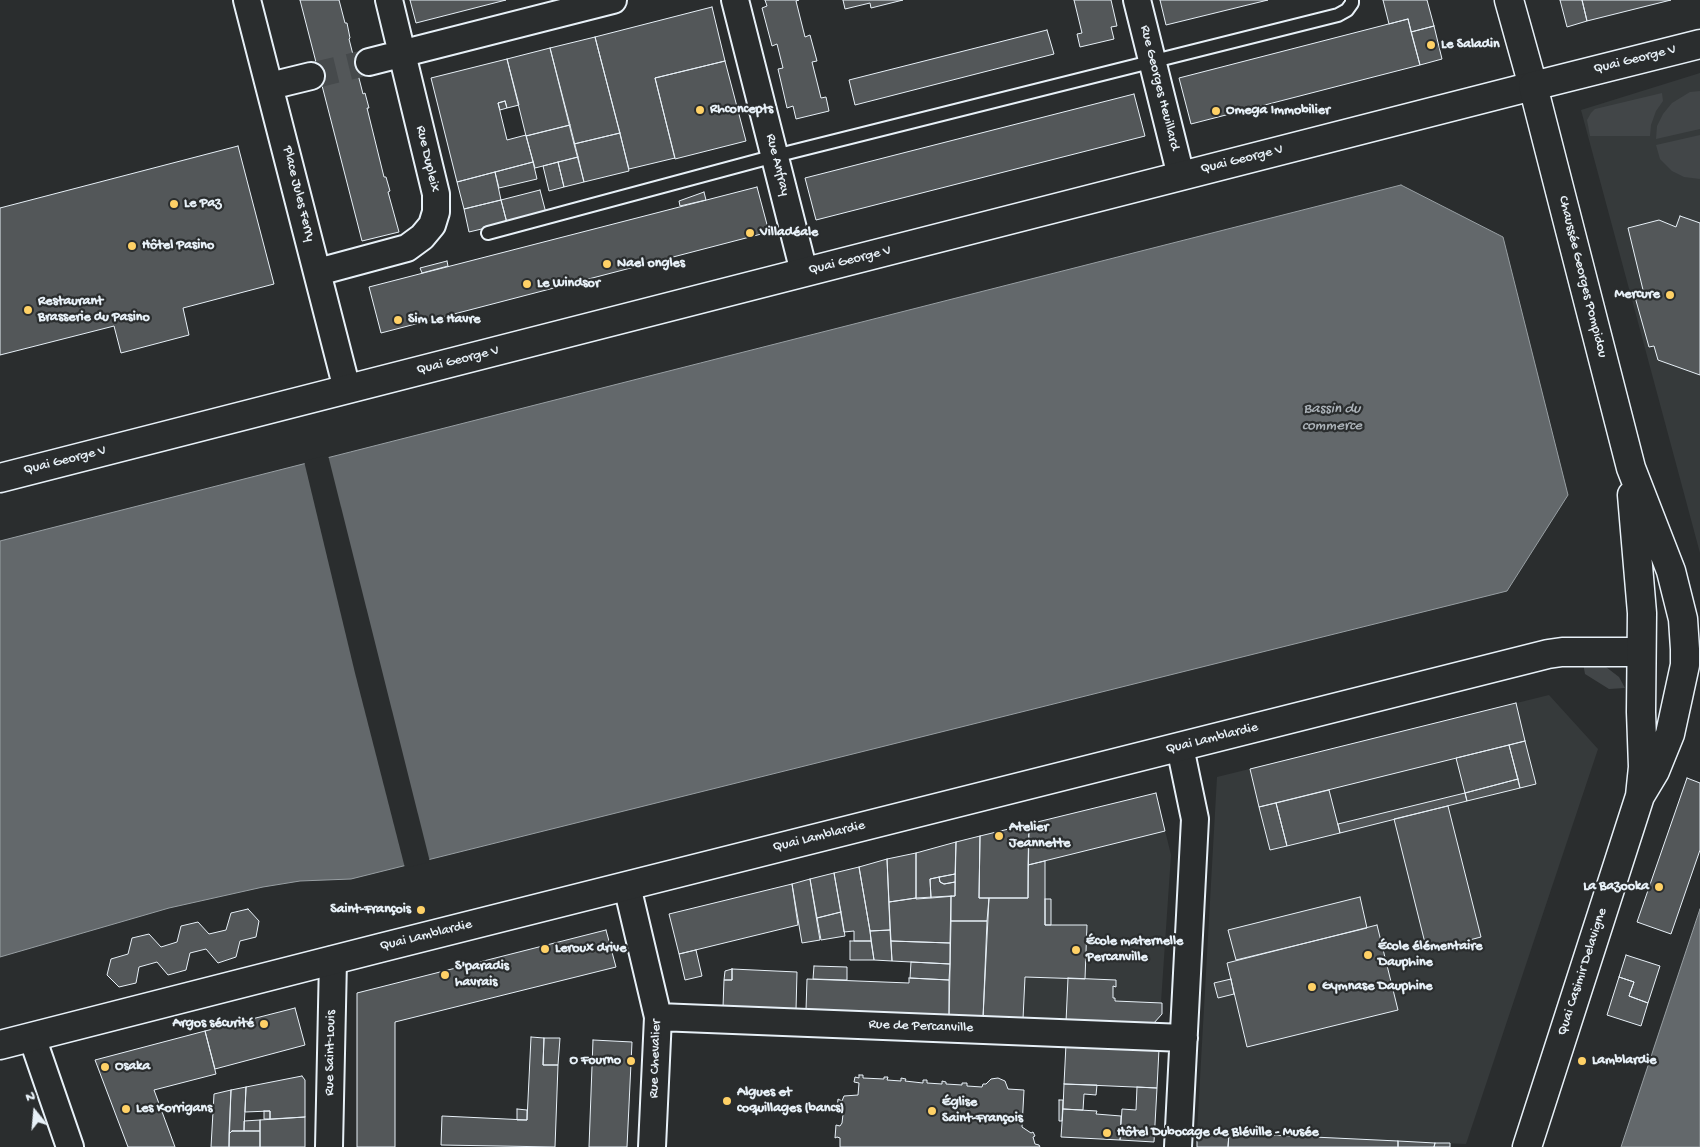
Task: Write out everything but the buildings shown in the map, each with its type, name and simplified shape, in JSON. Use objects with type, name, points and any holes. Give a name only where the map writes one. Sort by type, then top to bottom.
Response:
[{"type":"main road","name":"Chaussée Georges Pompidou","points":[[1510,0],[1631,468],[1671,571],[1683,619],[1693,648]]},
{"type":"main road","name":"Quai George V","points":[[0,478],[1700,44]]},
{"type":"main road","name":"Chaussée Georges Pompidou","points":[[1631,468],[1642,613],[1642,652]]},
{"type":"main road","name":"Quai Lamblardie","points":[[0,1045],[1548,654],[1562,652],[1642,652],[1693,648]]},
{"type":"main road","name":"Quai Casimir Delavigne","points":[[1640,796],[1655,771],[1670,734],[1685,665],[1693,648]]},
{"type":"main road","name":"Quai Casimir Delavigne","points":[[1527,1147],[1640,796],[1643,767],[1640,722],[1642,652]]},
{"type":"street","name":"Place Jules Ferry","points":[[247,0],[347,389]]},
{"type":"street","name":"Rue Dupleix","points":[[318,272],[407,248],[422,237],[432,225],[436,212],[436,194],[389,0]]},
{"type":"street","points":[[369,62],[613,0]]},
{"type":"street","name":"Rue Anfray","points":[[735,0],[804,272]]},
{"type":"street","name":"Rue Georges Heuillard","points":[[1136,0],[1182,176]]},
{"type":"street","points":[[270,86],[311,76]]},
{"type":"street","points":[[1178,1147],[1194,819],[1180,747]]},
{"type":"street","name":"Rue Chevalier","points":[[627,886],[658,1016],[652,1147]]},
{"type":"street","name":"Rue Saint-Louis","points":[[329,1147],[333,960]]},
{"type":"street","name":"Rue de Percanville","points":[[658,1016],[1184,1038]]},
{"type":"street","points":[[32,1037],[70,1147]]},
{"type":"lane","points":[[488,233],[775,156],[1338,15],[1347,10],[1352,0]]},
{"type":"shaded area","points":[[1700,73],[1700,553],[1581,110]]},
{"type":"shaded area","points":[[1700,91],[1700,129],[1656,139],[1657,126],[1663,114],[1672,103],[1690,92]]},
{"type":"shaded area","points":[[1662,93],[1663,101],[1656,111],[1651,125],[1650,136],[1590,136],[1587,120],[1595,109]]},
{"type":"shaded area","points":[[1700,135],[1700,179],[1684,177],[1672,171],[1660,159],[1656,145]]},
{"type":"shaded area","points":[[1583,663],[1606,667],[1619,677],[1625,688],[1609,689],[1585,674]]},
{"type":"shaded area","name":"École élémentaire Dauphine","points":[[1549,695],[1598,749],[1466,1144],[1197,1132],[1217,777]]},
{"type":"shaded area","name":"École maternelle Percanville","points":[[1156,793],[1171,855],[1160,1017],[1153,1024],[983,1018],[989,898],[1029,824]]},
{"type":"water","name":"Bassin du commerce","points":[[1401,185],[1503,237],[1568,495],[1507,591],[351,879],[300,881],[263,887],[169,908],[0,957],[0,541]]},
{"type":"water","points":[[1700,909],[1700,1147],[1621,1147]]},
{"type":"pier","points":[[328,455],[430,862],[405,868],[355,673],[304,461]]},
{"type":"tunnel","points":[[311,76],[369,62]]},
{"type":"place","name":"Le Saladin","points":[[1431,45]]},
{"type":"place","name":"Rhconcepts","points":[[700,110]]},
{"type":"place","name":"Omega Immobilier","points":[[1216,111]]},
{"type":"place","name":"Le Paz","points":[[174,204]]},
{"type":"place","name":"Villadéale","points":[[750,233]]},
{"type":"place","name":"Hôtel Pasino","points":[[132,246]]},
{"type":"place","name":"Nael ongles","points":[[607,264]]},
{"type":"place","name":"Le Windsor","points":[[527,284]]},
{"type":"place","name":"Mercure","points":[[1670,295]]},
{"type":"place","name":"Restaurant Brasserie du Pasino","points":[[28,310]]},
{"type":"place","name":"Sim Le Havre","points":[[398,320]]},
{"type":"place","name":"Atelier Jeannette","points":[[999,836]]},
{"type":"place","name":"La Bazooka","points":[[1659,887]]},
{"type":"place","name":"Saint-François","points":[[421,910]]},
{"type":"place","name":"Leroux drive","points":[[545,949]]},
{"type":"place","name":"École maternelle Percanville","points":[[1076,950]]},
{"type":"place","name":"École élémentaire Dauphine","points":[[1368,955]]},
{"type":"place","name":"S'paradis havrais","points":[[445,975]]},
{"type":"place","name":"Gymnase Dauphine","points":[[1312,987]]},
{"type":"place","name":"Argos sécurité","points":[[264,1024]]},
{"type":"place","name":"O Fourno","points":[[631,1061]]},
{"type":"place","name":"Lamblardie","points":[[1582,1061]]},
{"type":"place","name":"Osaka","points":[[105,1067]]},
{"type":"place","name":"Algues et coquillages (bancs)","points":[[727,1101]]},
{"type":"place","name":"Les Korrigans","points":[[126,1109]]},
{"type":"place","name":"Église Saint-François","points":[[932,1111]]},
{"type":"place","name":"Hôtel Dubocage de Bléville - Musée","points":[[1107,1133]]}]
